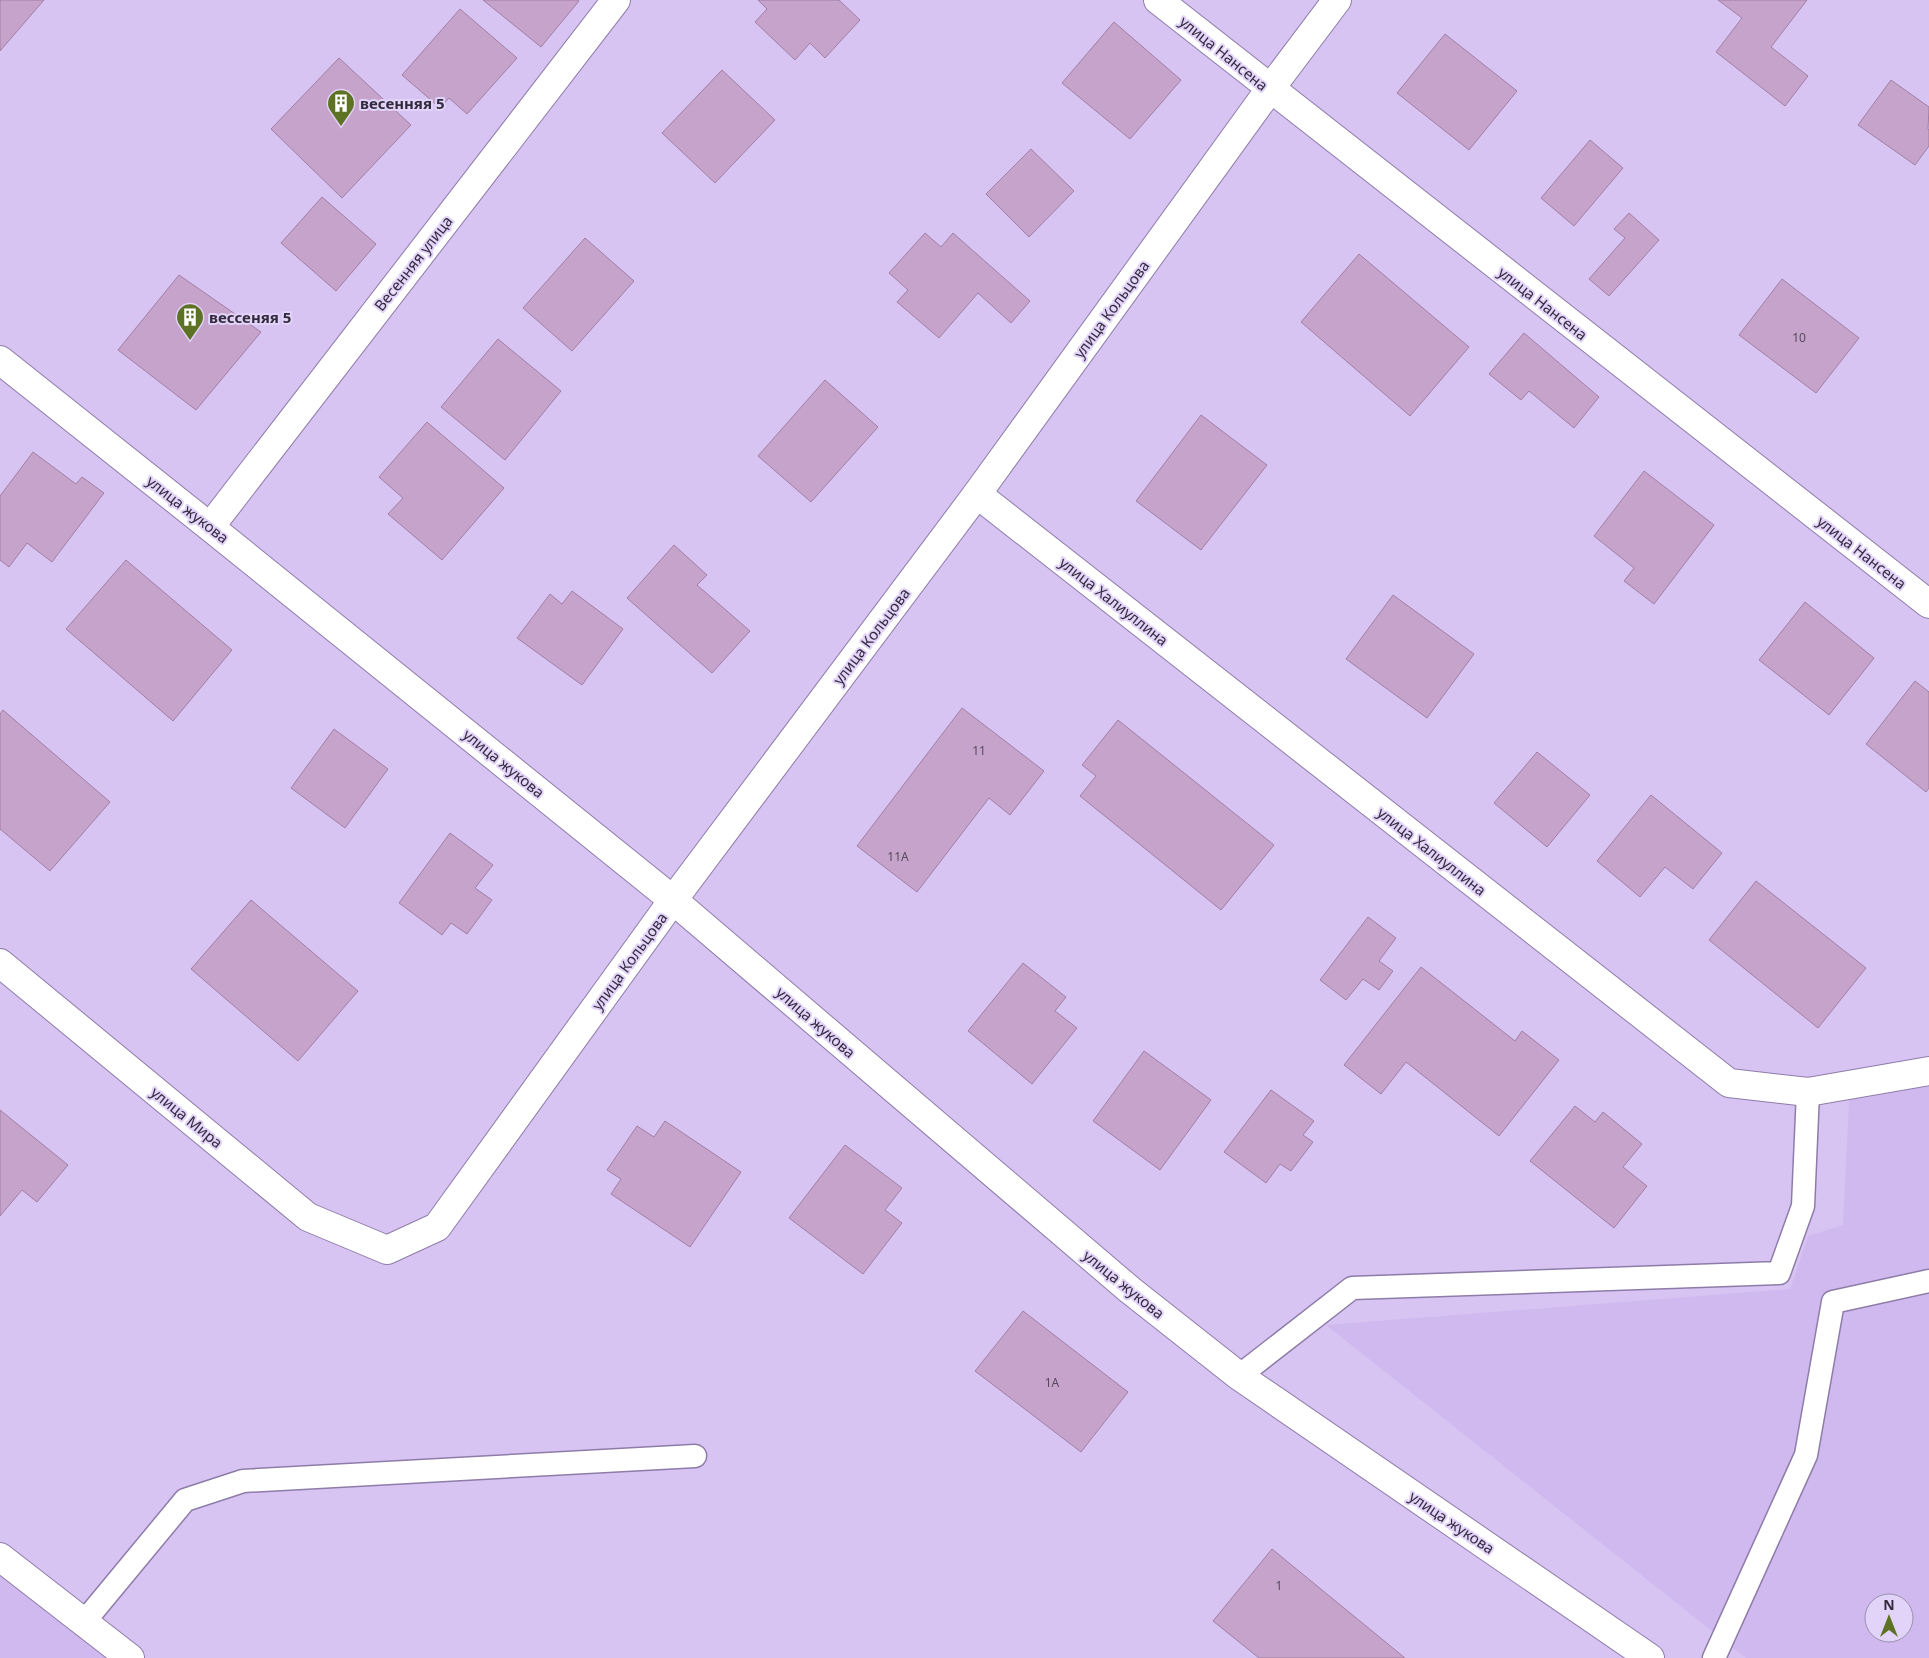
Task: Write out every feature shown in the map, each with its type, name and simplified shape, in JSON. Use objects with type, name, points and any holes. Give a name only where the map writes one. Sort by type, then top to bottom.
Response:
[{"type":"street","name":"Весенняя улица","points":[[210,527],[616,0]]},
{"type":"street","name":"улица Нансена","points":[[1158,0],[1929,604]]},
{"type":"street","name":"улица Кольцова","points":[[387,1250],[437,1227],[673,900],[977,494],[1270,89],[1337,0]]},
{"type":"street","name":"улица жукова","points":[[0,360],[673,900],[1130,1290],[1239,1376],[1650,1658]]},
{"type":"street","name":"улица Халиуллина","points":[[977,494],[1729,1083],[1808,1092],[1929,1071]]},
{"type":"street","name":"улица Мира","points":[[0,963],[308,1217],[387,1250]]},
{"type":"street","points":[[0,1557],[130,1658]]},
{"type":"lane","points":[[1239,1376],[1352,1288],[1779,1273],[1803,1206],[1808,1092]]},
{"type":"lane","points":[[1714,1658],[1806,1454],[1833,1302],[1929,1281]]},
{"type":"lane","points":[[84,1622],[184,1500],[243,1481],[694,1456]]},
{"type":"shaded area","points":[[1850,1082],[1929,1085],[1929,1658],[1746,1658],[1326,1325],[1790,1289],[1808,1236],[1843,1225]]},
{"type":"shaded area","points":[[0,1545],[129,1658],[0,1658]]},
{"type":"building","points":[[0,0],[44,0],[0,51]]},
{"type":"building","points":[[483,0],[578,0],[579,1],[541,47]]},
{"type":"building","points":[[758,0],[839,0],[860,20],[825,58],[810,43],[795,60],[755,22],[767,9]]},
{"type":"building","points":[[1718,0],[1807,0],[1771,47],[1808,76],[1785,106],[1716,52],[1742,18]]},
{"type":"building","points":[[460,9],[517,58],[467,114],[449,98],[440,108],[402,75]]},
{"type":"building","points":[[1114,22],[1181,80],[1130,139],[1062,83]]},
{"type":"building","points":[[1445,34],[1517,91],[1469,150],[1397,93]]},
{"type":"building","name":"весенняя 5","points":[[339,58],[411,125],[342,198],[271,129]]},
{"type":"building","points":[[722,70],[775,120],[715,183],[662,133]]},
{"type":"building","points":[[1891,80],[1929,107],[1929,146],[1915,165],[1858,125]]},
{"type":"building","points":[[1590,140],[1623,168],[1574,226],[1541,198]]},
{"type":"building","points":[[1031,149],[1074,191],[1029,237],[986,194]]},
{"type":"building","points":[[322,197],[376,244],[336,291],[281,243]]},
{"type":"building","points":[[1629,213],[1659,240],[1609,296],[1589,279],[1625,238],[1614,229]]},
{"type":"building","points":[[925,233],[941,247],[953,233],[1030,301],[1011,323],[978,293],[939,338],[897,302],[908,290],[889,273]]},
{"type":"building","points":[[585,238],[634,281],[572,351],[523,308]]},
{"type":"building","points":[[1359,254],[1469,347],[1410,416],[1301,322]]},
{"type":"building","name":"вессеняя 5","points":[[179,275],[261,332],[196,410],[118,350]]},
{"type":"building","points":[[1782,279],[1859,338],[1816,393],[1739,335]]},
{"type":"building","points":[[1524,333],[1599,397],[1574,428],[1529,391],[1521,400],[1489,374]]},
{"type":"building","points":[[498,339],[561,391],[505,460],[441,407]]},
{"type":"building","points":[[825,380],[878,427],[811,502],[758,456]]},
{"type":"building","points":[[1201,415],[1267,465],[1201,550],[1136,501]]},
{"type":"building","points":[[427,422],[504,488],[442,560],[388,514],[403,498],[379,477]]},
{"type":"building","points":[[33,452],[76,484],[82,477],[104,493],[52,562],[27,543],[9,567],[0,560],[0,496]]},
{"type":"building","points":[[1644,471],[1714,525],[1654,604],[1624,581],[1634,568],[1594,536]]},
{"type":"building","points":[[674,545],[707,575],[697,585],[750,631],[712,673],[627,598]]},
{"type":"building","points":[[126,560],[232,650],[173,721],[66,629]]},
{"type":"building","points":[[572,591],[623,629],[582,685],[517,638],[550,594],[562,604]]},
{"type":"building","points":[[1393,595],[1474,654],[1427,718],[1346,659]]},
{"type":"building","points":[[1805,602],[1874,658],[1829,715],[1759,660]]},
{"type":"building","points":[[1915,681],[1929,692],[1929,788],[1926,792],[1866,744]]},
{"type":"building","points":[[962,708],[1044,771],[1010,815],[989,798],[917,892],[857,846]]},
{"type":"building","points":[[3,710],[110,802],[50,871],[0,829],[0,714]]},
{"type":"building","points":[[1118,720],[1274,845],[1221,910],[1080,796],[1096,776],[1082,765]]},
{"type":"building","points":[[334,729],[388,769],[345,828],[291,788]]},
{"type":"building","points":[[1537,752],[1590,795],[1547,847],[1494,803]]},
{"type":"building","points":[[1651,795],[1722,853],[1693,889],[1665,867],[1640,897],[1597,861]]},
{"type":"building","points":[[450,833],[493,865],[475,888],[492,900],[467,934],[451,923],[442,935],[399,903]]},
{"type":"building","points":[[1756,881],[1866,968],[1818,1028],[1709,940]]},
{"type":"building","points":[[251,900],[358,991],[298,1061],[191,969]]},
{"type":"building","points":[[1368,917],[1396,938],[1379,961],[1393,971],[1379,990],[1363,979],[1346,1000],[1320,980]]},
{"type":"building","points":[[1023,963],[1066,997],[1055,1011],[1077,1028],[1032,1084],[968,1031]]},
{"type":"building","points":[[1421,967],[1515,1041],[1522,1031],[1559,1060],[1499,1136],[1406,1062],[1381,1094],[1344,1065]]},
{"type":"building","points":[[1144,1051],[1211,1100],[1160,1170],[1093,1121]]},
{"type":"building","points":[[1271,1090],[1314,1121],[1303,1135],[1313,1142],[1291,1171],[1280,1164],[1266,1183],[1224,1152]]},
{"type":"building","points":[[1575,1106],[1595,1122],[1603,1112],[1642,1144],[1623,1167],[1647,1186],[1614,1228],[1530,1161]]},
{"type":"building","points":[[0,1110],[68,1165],[37,1202],[22,1190],[0,1216]]},
{"type":"building","points":[[665,1121],[741,1172],[690,1247],[611,1194],[621,1179],[607,1170],[637,1126],[654,1137]]},
{"type":"building","points":[[845,1145],[902,1188],[885,1210],[902,1223],[863,1274],[789,1218]]},
{"type":"building","points":[[1023,1311],[1128,1392],[1081,1452],[975,1371]]},
{"type":"building","points":[[1272,1549],[1405,1658],[1259,1658],[1213,1621]]},
{"type":"place","name":"весенняя 5","points":[[341,127]]},
{"type":"place","name":"вессеняя 5","points":[[190,341]]}]
